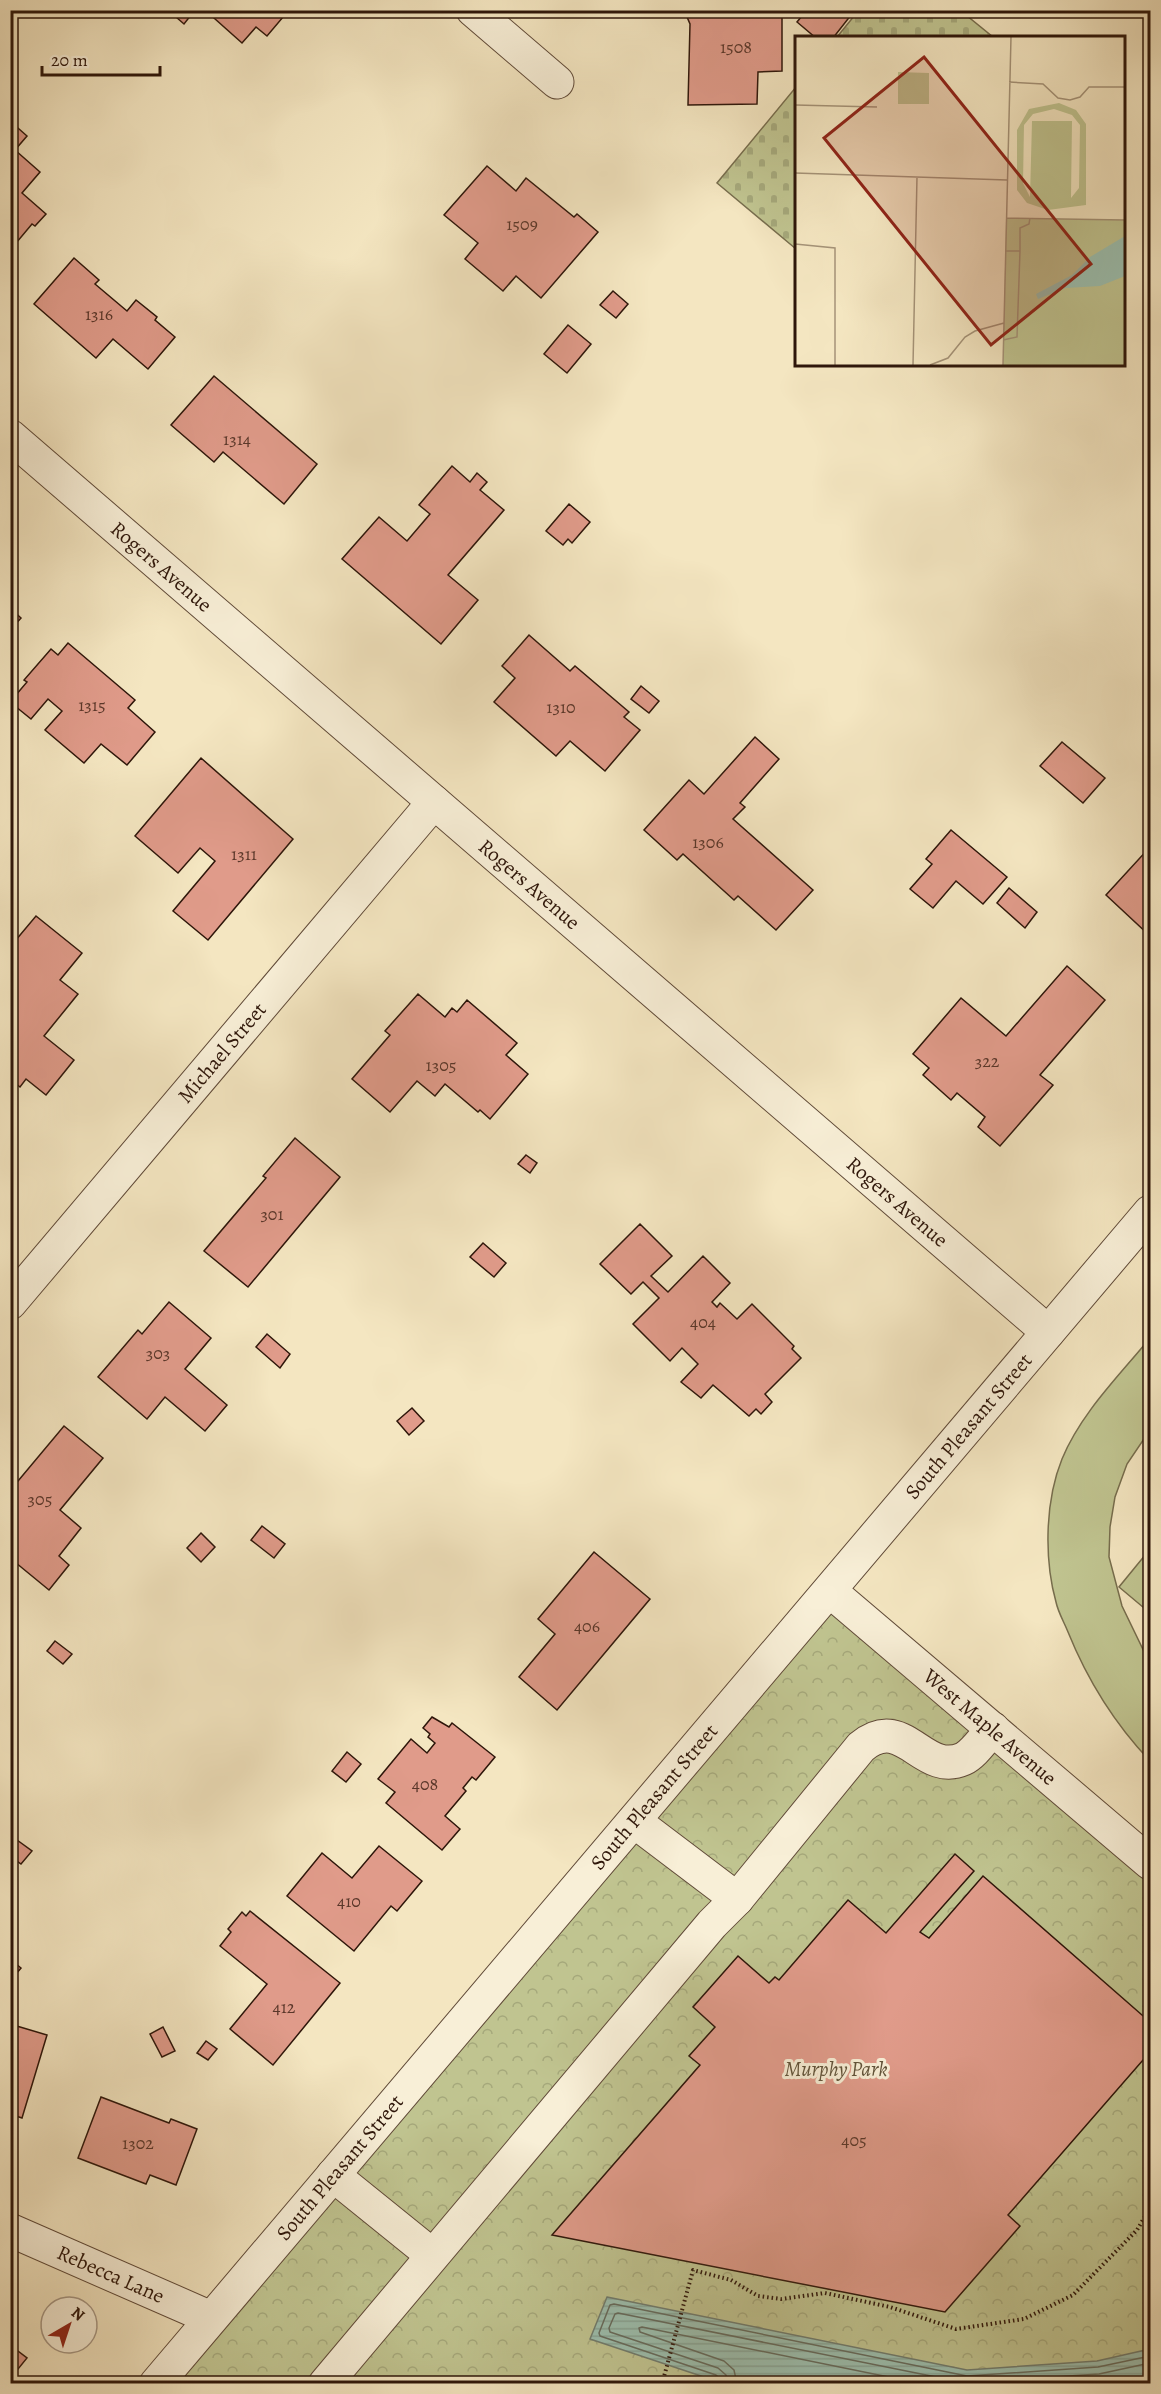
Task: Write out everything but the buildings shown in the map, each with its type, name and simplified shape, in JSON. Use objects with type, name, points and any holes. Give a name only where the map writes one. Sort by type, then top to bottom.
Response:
[{"type":"street","points":[[473,10],[557,82]]},
{"type":"street","name":"Rogers Avenue","points":[[10,436],[1048,1332]]},
{"type":"street","name":"Michael Street","points":[[10,1303],[435,802]]},
{"type":"street","name":"South Pleasant Street","points":[[156,2384],[1150,1212]]},
{"type":"street","name":"West Maple Avenue","points":[[830,1591],[1150,1863]]},
{"type":"street","points":[[325,2384],[712,1924],[736,1899],[861,1747],[870,1739],[880,1735],[899,1737],[933,1759],[949,1763],[965,1758],[993,1729]]},
{"type":"street","points":[[634,1821],[736,1899]]},
{"type":"street","points":[[333,2175],[432,2255]]},
{"type":"street","name":"Rebecca Lane","points":[[10,2230],[211,2318]]},
{"type":"path","points":[[662,2384],[693,2270],[731,2280],[758,2296],[781,2299],[825,2293],[890,2307],[956,2329],[1024,2319],[1073,2295],[1137,2230],[1150,2208]]},
{"type":"green space","points":[[859,10],[961,11],[992,36],[838,36]]},
{"type":"green space","points":[[795,88],[795,248],[717,183]]},
{"type":"green space","points":[[1150,1338],[1150,1430],[1127,1464],[1115,1497],[1110,1527],[1109,1557],[1122,1606],[1150,1664],[1150,1761],[1125,1732],[1093,1684],[1058,1610],[1049,1567],[1048,1530],[1056,1475],[1070,1442],[1090,1411]]},
{"type":"green space","points":[[1150,1549],[1150,1613],[1119,1587]]},
{"type":"green space","name":"Murphy Park","points":[[830,1591],[1150,1863],[1150,2383],[156,2384]]},
{"type":"water","points":[[607,2297],[967,2370],[1097,2361],[1150,2349],[1150,2383],[722,2383],[590,2339]]}]
